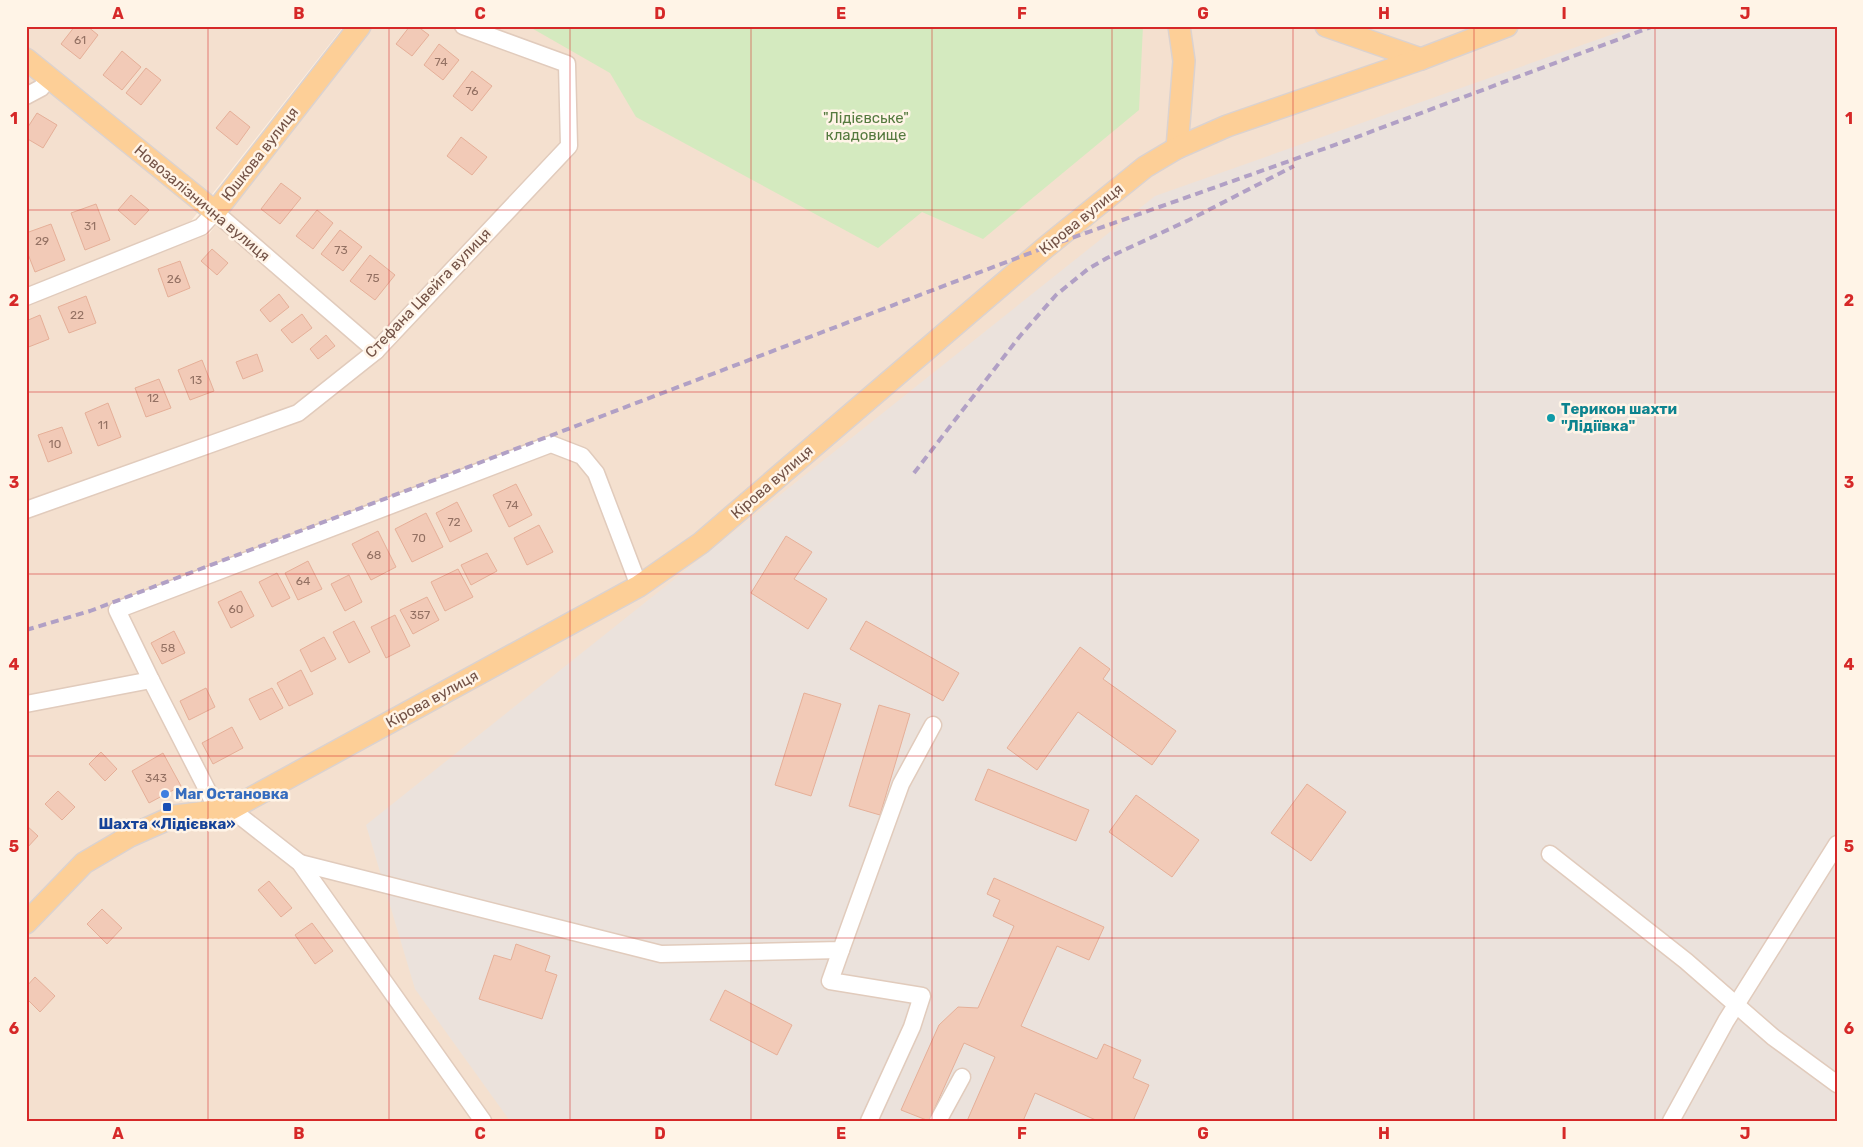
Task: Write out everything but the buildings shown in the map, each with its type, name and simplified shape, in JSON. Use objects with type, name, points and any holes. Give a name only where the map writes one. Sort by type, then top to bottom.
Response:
[{"type":"main road","name":"Юшкова вулиця","points":[[215,212],[360,26]]},
{"type":"main road","points":[[1178,148],[1184,61],[1179,26]]},
{"type":"main road","points":[[1326,26],[1421,59]]},
{"type":"main road","name":"Кірова вулиця","points":[[26,923],[84,863],[130,836],[175,816],[224,810],[639,586],[701,543],[1046,247],[1145,166],[1178,148],[1227,126],[1421,59],[1507,26]]},
{"type":"main road","name":"Новозалізнична вулиця","points":[[26,59],[215,212]]},
{"type":"street","name":"Стефана Цвейга вулиця","points":[[26,510],[298,413],[376,351],[569,146],[567,64],[463,26]]},
{"type":"street","points":[[26,96],[41,88],[49,78]]},
{"type":"street","name":"Юшкова вулиця","points":[[26,297],[201,227],[215,212]]},
{"type":"street","name":"Новозалізнична вулиця","points":[[215,212],[376,351]]},
{"type":"street","points":[[639,586],[596,473],[582,456],[551,444],[117,610],[151,680],[224,810],[300,862],[662,954],[841,950]]},
{"type":"street","points":[[26,704],[151,680]]},
{"type":"street","points":[[869,1121],[912,1027],[922,996],[830,981],[902,784],[933,725]]},
{"type":"street","points":[[1670,1121],[1726,1021],[1837,844]]},
{"type":"street","points":[[1550,854],[1686,961],[1773,1037],[1837,1084]]},
{"type":"street","points":[[300,862],[483,1121]]},
{"type":"street","points":[[938,1121],[962,1077]]},
{"type":"shaded area","points":[[26,26],[344,26],[191,221],[26,290]]},
{"type":"shaded area","points":[[370,26],[1837,26],[1837,1121],[26,1121],[26,307],[209,234]]},
{"type":"shaded area","points":[[1636,26],[1837,26],[1837,1121],[510,1121],[415,989],[366,825],[1155,196]]},
{"type":"green space","name":"\"Лідієвське\" кладовище","points":[[528,26],[1143,26],[1139,110],[983,239],[922,212],[878,248],[636,117],[610,73]]},
{"type":"railway","points":[[26,630],[90,611],[1046,247],[1346,141],[1654,26]]},
{"type":"railway","points":[[914,473],[1020,336],[1056,295],[1088,269],[1294,166]]},
{"type":"place","name":"Терикон шахти \"Лідіївка\"","points":[[1551,418]]},
{"type":"place","name":"Маг Остановка","points":[[165,794]]},
{"type":"place","name":"Шахта «Лідієвка»","points":[[167,807]]}]
